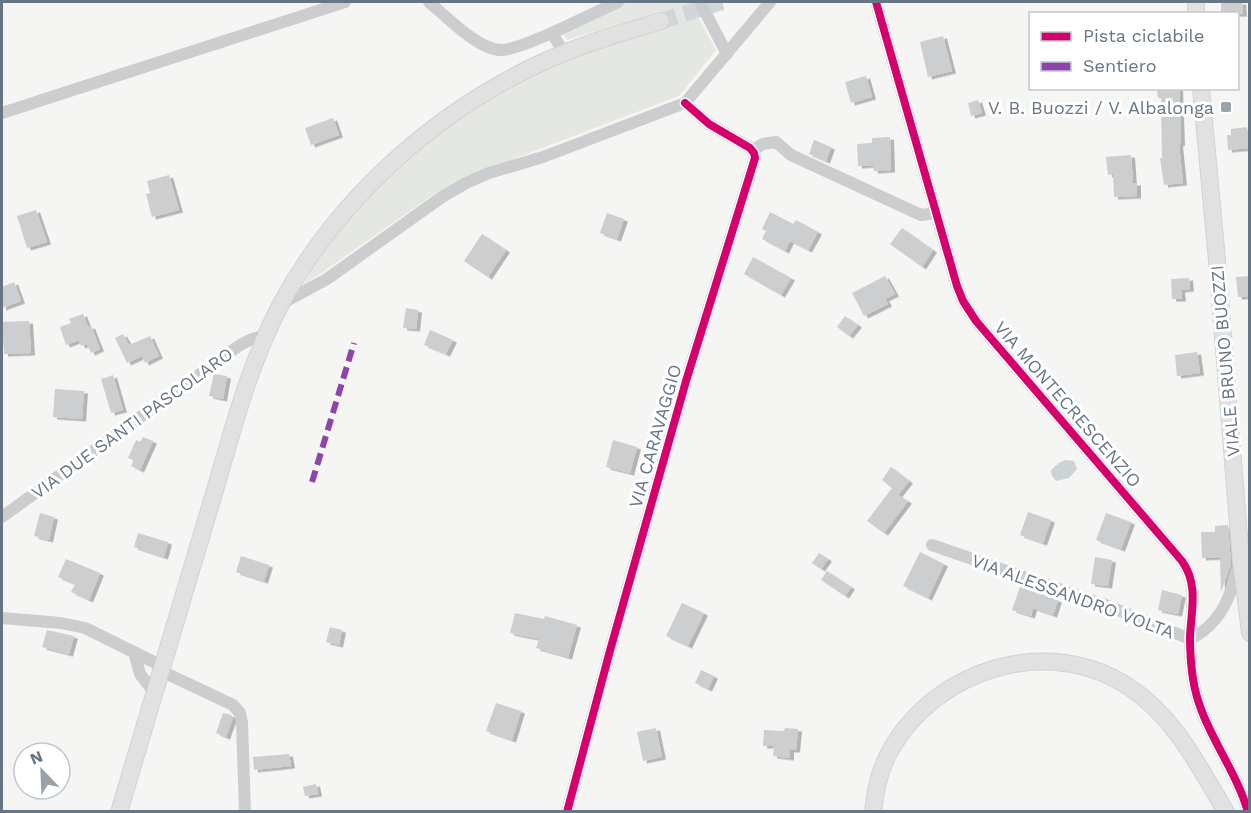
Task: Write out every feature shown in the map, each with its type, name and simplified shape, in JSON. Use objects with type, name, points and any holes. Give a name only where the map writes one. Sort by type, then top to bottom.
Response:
[{"type":"main road","points":[[119,812],[246,387],[266,335],[306,261],[334,224],[380,176],[435,128],[484,94],[564,53],[661,21]]},
{"type":"main road","name":"VIALE BRUNO BUOZZI","points":[[1201,90],[1241,561],[1250,633]]},
{"type":"main road","points":[[873,812],[880,776],[889,752],[903,731],[921,712],[941,695],[975,674],[1010,664],[1036,662],[1065,663],[1094,670],[1138,693],[1176,731],[1226,812]]},
{"type":"street","points":[[2,113],[345,2]]},
{"type":"street","points":[[429,2],[477,41],[492,49],[511,48],[552,33],[618,2]]},
{"type":"street","points":[[699,2],[727,54]]},
{"type":"street","points":[[281,304],[327,279],[442,197],[466,183],[489,173],[543,157],[685,103],[770,2]]},
{"type":"street","name":"VIA MONTECRESCENZIO","points":[[876,2],[959,291],[969,311],[1187,567],[1194,590],[1190,639],[1193,678],[1200,708],[1248,812]]},
{"type":"street","points":[[552,33],[564,53]]},
{"type":"street","points":[[685,103],[709,124],[753,150],[763,144],[776,142],[791,155],[921,215],[936,213]]},
{"type":"street","name":"VIA CARAVAGGIO","points":[[567,812],[686,381],[755,158],[753,150]]},
{"type":"street","name":"VIA DUE SANTI PASCOLARO","points":[[2,518],[240,345],[266,335]]},
{"type":"street","name":"VIA ALESSANDRO VOLTA","points":[[932,545],[1108,606],[1190,639],[1208,627],[1223,607],[1241,561]]},
{"type":"street","points":[[2,618],[78,627],[134,652],[234,707],[240,712],[242,723],[245,812]]},
{"type":"street","points":[[134,652],[141,674],[154,692]]},
{"type":"shaded area","points":[[628,2],[690,2],[716,50],[679,96],[461,179],[430,197],[304,285],[319,257],[366,200],[395,171],[461,117],[529,75],[561,60],[665,26],[660,12],[567,40],[562,33]]},
{"type":"shaded area","points":[[1065,460],[1074,461],[1077,469],[1069,478],[1056,481],[1051,470]]},
{"type":"building","points":[[1221,2],[1242,2],[1243,14],[1221,12]]},
{"type":"building","points":[[943,36],[952,71],[928,77],[920,42]]},
{"type":"building","points":[[866,76],[872,97],[851,103],[845,82]]},
{"type":"building","points":[[1157,90],[1179,90],[1181,143],[1179,144],[1183,183],[1164,185],[1160,158],[1162,158],[1161,98],[1158,98]]},
{"type":"building","points":[[978,100],[982,113],[971,116],[968,103]]},
{"type":"building","points":[[333,118],[339,135],[311,145],[305,128]]},
{"type":"building","points":[[1247,127],[1249,148],[1228,150],[1227,135],[1231,135],[1231,129]]},
{"type":"building","points":[[890,137],[891,170],[874,171],[873,165],[858,166],[857,144],[872,143],[872,138]]},
{"type":"building","points":[[814,140],[831,147],[826,161],[809,154]]},
{"type":"building","points":[[1131,155],[1133,183],[1137,183],[1137,196],[1114,197],[1113,174],[1108,175],[1106,157]]},
{"type":"building","points":[[169,175],[179,210],[152,217],[146,194],[150,193],[147,181]]},
{"type":"building","points":[[36,210],[47,242],[27,248],[17,216]]},
{"type":"building","points":[[770,212],[793,224],[796,220],[818,232],[808,250],[790,241],[785,251],[762,239],[766,231],[762,229]]},
{"type":"building","points":[[607,213],[624,219],[617,239],[600,233]]},
{"type":"building","points":[[902,228],[933,250],[922,267],[890,244]]},
{"type":"building","points":[[482,234],[506,250],[488,277],[464,261]]},
{"type":"building","points":[[753,257],[791,278],[781,295],[744,274]]},
{"type":"building","points":[[885,276],[895,294],[885,299],[888,304],[864,316],[852,293]]},
{"type":"building","points":[[1250,276],[1250,296],[1238,297],[1236,277]]},
{"type":"building","points":[[1189,278],[1190,289],[1181,290],[1182,299],[1172,299],[1171,279]]},
{"type":"building","points":[[14,282],[21,301],[2,308],[2,287]]},
{"type":"building","points":[[406,308],[418,310],[416,329],[403,328]]},
{"type":"building","points":[[83,314],[88,327],[91,326],[100,349],[91,353],[87,344],[81,346],[79,340],[66,345],[60,327],[71,323],[69,319]]},
{"type":"building","points":[[845,316],[858,325],[849,336],[837,327]]},
{"type":"building","points":[[29,321],[31,353],[4,354],[2,322]]},
{"type":"building","points":[[430,330],[453,340],[446,354],[424,345]]},
{"type":"building","points":[[123,334],[129,345],[150,336],[159,356],[145,363],[142,356],[127,363],[115,338]]},
{"type":"building","points":[[1197,352],[1200,373],[1177,376],[1175,355]]},
{"type":"building","points":[[214,374],[227,376],[223,399],[209,396]]},
{"type":"building","points":[[113,375],[123,410],[111,413],[101,379]]},
{"type":"building","points":[[55,389],[84,391],[82,419],[53,417]]},
{"type":"building","points":[[143,437],[153,441],[140,470],[131,466],[134,460],[128,458],[136,440],[140,442]]},
{"type":"building","points":[[613,440],[637,447],[630,473],[606,467]]},
{"type":"building","points":[[891,467],[909,481],[898,495],[908,501],[884,533],[867,521],[892,488],[882,480]]},
{"type":"building","points":[[1028,512],[1051,520],[1043,543],[1020,535]]},
{"type":"building","points":[[40,513],[54,517],[49,540],[34,536]]},
{"type":"building","points":[[1106,513],[1131,522],[1121,549],[1096,540]]},
{"type":"building","points":[[1228,525],[1231,564],[1221,592],[1220,557],[1202,558],[1201,532],[1215,532],[1215,526]]},
{"type":"building","points":[[138,533],[168,542],[164,557],[134,547]]},
{"type":"building","points":[[920,552],[944,564],[928,598],[903,586]]},
{"type":"building","points":[[819,553],[828,559],[821,569],[812,563]]},
{"type":"building","points":[[241,556],[269,565],[264,581],[236,572]]},
{"type":"building","points":[[1095,557],[1112,560],[1108,586],[1091,584]]},
{"type":"building","points":[[66,559],[100,573],[89,600],[71,592],[75,584],[58,577]]},
{"type":"building","points":[[827,571],[851,587],[845,596],[821,580]]},
{"type":"building","points":[[1020,587],[1058,600],[1053,615],[1033,608],[1031,616],[1012,610]]},
{"type":"building","points":[[1162,590],[1182,595],[1178,614],[1158,610]]},
{"type":"building","points":[[682,603],[704,613],[688,646],[666,636]]},
{"type":"building","points":[[515,613],[544,619],[545,616],[577,625],[568,657],[536,648],[539,639],[510,633]]},
{"type":"building","points":[[330,627],[342,630],[339,645],[326,642]]},
{"type":"building","points":[[47,630],[74,636],[69,654],[42,647]]},
{"type":"building","points":[[701,670],[714,676],[708,689],[695,683]]},
{"type":"building","points":[[496,703],[521,711],[512,740],[486,731]]},
{"type":"building","points":[[223,713],[233,718],[226,737],[216,733]]},
{"type":"building","points":[[656,728],[662,757],[643,761],[637,732]]},
{"type":"building","points":[[785,728],[798,729],[796,750],[790,750],[790,758],[773,756],[774,746],[763,746],[764,730],[784,731]]},
{"type":"building","points":[[289,754],[291,766],[254,770],[253,757]]},
{"type":"building","points":[[316,784],[318,794],[305,796],[303,787]]},
{"type":"tunnel","points":[[661,21],[722,2]]},
{"type":"marked path","points":[[312,482],[354,343]]},
{"type":"cycle path","points":[[876,2],[963,301],[976,321],[1182,561],[1191,579],[1193,598],[1190,648],[1197,697],[1248,812]]},
{"type":"cycle path","points":[[567,812],[686,381],[755,158],[750,148],[709,124],[685,103]]},
{"type":"place","name":"V. B. Buozzi / V. Albalonga","points":[[1226,107]]}]
